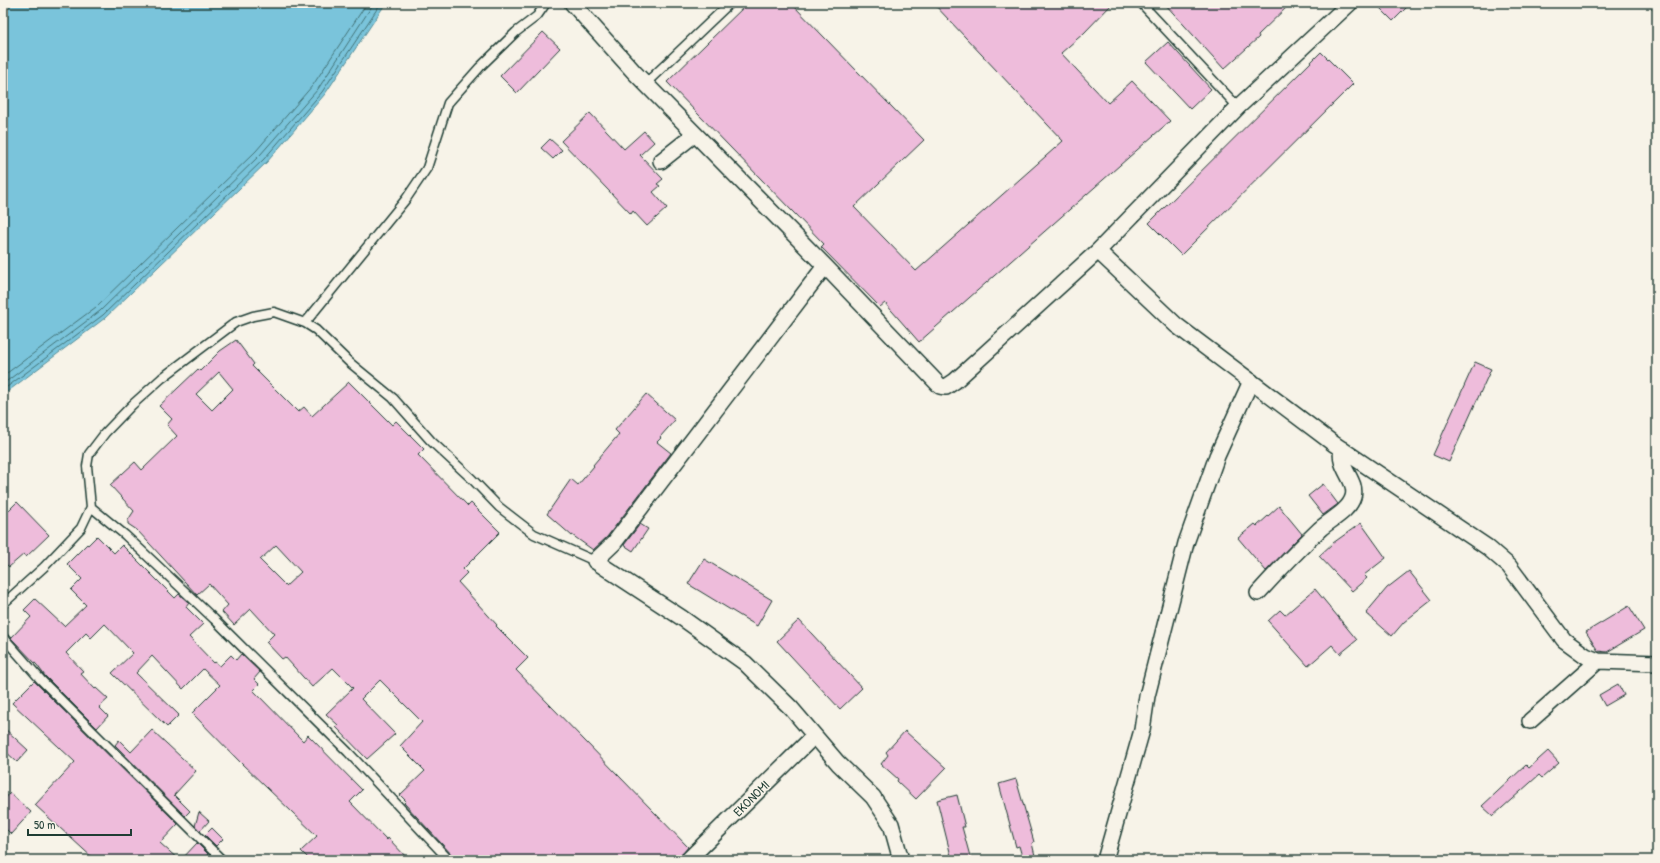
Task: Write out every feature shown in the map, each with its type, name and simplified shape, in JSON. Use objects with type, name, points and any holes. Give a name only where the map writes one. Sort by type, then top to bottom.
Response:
[{"type":"street","points":[[572,3],[645,84],[825,266],[940,386],[946,387],[955,382],[1098,251],[1238,107],[1350,3]]},
{"type":"street","points":[[660,161],[694,134]]},
{"type":"street","points":[[1098,251],[1176,325],[1342,449],[1487,547],[1509,566],[1564,640],[1586,656],[1598,661],[1657,662]]},
{"type":"street","points":[[825,266],[614,543],[596,561],[682,618],[745,663],[791,708],[838,763],[873,797],[891,824],[901,860]]},
{"type":"street","points":[[1104,860],[1142,730],[1147,696],[1186,543],[1216,456],[1251,381]]},
{"type":"street","points":[[1258,593],[1320,528],[1345,508],[1353,498],[1354,488],[1341,462],[1340,455],[1342,449]]},
{"type":"street","points":[[1530,721],[1598,661]]},
{"type":"street","name":"EKONOMI","points":[[688,860],[814,736]]},
{"type":"lane","points":[[305,323],[406,199],[418,182],[427,168],[448,103],[480,67],[516,32],[537,16],[546,3]]},
{"type":"lane","points":[[645,84],[730,3]]},
{"type":"lane","points":[[1140,3],[1238,107]]},
{"type":"lane","points":[[3,604],[44,567],[81,528],[91,507],[86,466],[89,454],[105,433],[162,378],[236,322],[253,316],[274,312],[305,323],[316,330],[350,362],[393,398],[431,441],[472,479],[499,507],[534,534],[596,561]]},
{"type":"lane","points":[[91,507],[125,535],[348,752],[449,860]]},
{"type":"lane","points":[[3,637],[42,680],[222,860]]},
{"type":"water","points":[[3,3],[386,3],[325,94],[267,162],[105,318],[3,395]]},
{"type":"building","points":[[748,3],[791,3],[924,140],[854,207],[916,271],[1063,141],[933,3],[1113,3],[1084,33],[1061,53],[1108,103],[1132,81],[1170,121],[919,342],[885,303],[880,307],[821,247],[824,244],[667,82]]},
{"type":"building","points":[[1164,3],[1291,3],[1258,35],[1259,37],[1224,69]]},
{"type":"building","points":[[1375,3],[1411,3],[1393,21]]},
{"type":"building","points":[[543,32],[560,48],[517,93],[500,76]]},
{"type":"building","points":[[1168,42],[1211,89],[1190,109],[1146,62]]},
{"type":"building","points":[[1321,52],[1353,84],[1181,255],[1149,223]]},
{"type":"building","points":[[590,113],[624,149],[644,131],[654,142],[640,155],[663,179],[657,184],[660,186],[653,192],[667,208],[647,226],[633,211],[631,214],[561,141]]},
{"type":"building","points":[[550,139],[562,150],[553,159],[541,148]]},
{"type":"building","points":[[236,340],[254,364],[252,366],[298,412],[304,407],[312,416],[349,382],[392,425],[396,421],[424,449],[418,455],[468,506],[471,503],[500,532],[463,569],[467,573],[458,582],[497,625],[496,626],[528,658],[516,670],[688,847],[678,860],[455,860],[404,803],[406,801],[400,795],[425,771],[400,746],[422,722],[380,680],[361,699],[395,734],[367,759],[336,727],[338,725],[326,714],[353,688],[333,668],[312,687],[285,657],[282,659],[266,642],[274,634],[251,609],[234,625],[222,612],[228,605],[209,584],[197,595],[137,530],[128,524],[128,520],[134,511],[110,485],[135,462],[142,470],[177,436],[167,425],[172,419],[159,406],[198,369],[200,371],[220,351]],"holes":[[[219,372],[233,389],[212,410],[196,394]],[[276,545],[301,572],[286,586],[260,560]]]},
{"type":"building","points":[[1475,362],[1491,369],[1449,462],[1433,455]]},
{"type":"building","points":[[646,394],[675,420],[657,442],[671,453],[607,537],[593,550],[572,536],[547,514],[571,479],[578,485],[594,466],[593,465],[619,434],[615,430]]},
{"type":"building","points":[[1323,484],[1338,504],[1323,515],[1308,496]]},
{"type":"building","points":[[17,502],[49,535],[26,557],[24,554],[9,567],[3,561],[3,516]]},
{"type":"building","points":[[1279,506],[1302,534],[1266,571],[1238,538],[1255,524],[1257,526]]},
{"type":"building","points":[[1361,523],[1386,558],[1364,575],[1367,578],[1352,591],[1319,556],[1333,543]]},
{"type":"building","points":[[640,524],[648,529],[633,551],[624,545]]},
{"type":"building","points":[[97,536],[114,553],[122,545],[175,598],[179,594],[189,603],[186,607],[203,624],[189,637],[214,663],[215,662],[220,666],[231,655],[236,660],[241,654],[260,672],[254,679],[259,684],[253,690],[303,741],[308,735],[362,790],[350,802],[409,860],[310,860],[301,851],[317,836],[242,764],[192,713],[220,685],[203,669],[183,689],[152,656],[136,673],[179,715],[167,727],[112,673],[133,653],[105,624],[91,638],[86,633],[66,653],[83,671],[80,673],[95,689],[96,688],[108,699],[99,707],[108,716],[97,728],[45,676],[37,665],[11,638],[31,617],[24,610],[35,599],[64,626],[86,605],[71,590],[82,579],[67,564]]},
{"type":"building","points":[[704,559],[772,600],[757,626],[688,584]]},
{"type":"building","points":[[1409,571],[1432,600],[1404,622],[1392,636],[1366,613],[1387,588]]},
{"type":"building","points":[[1315,589],[1357,640],[1340,654],[1332,645],[1308,666],[1268,621],[1280,610],[1285,615]]},
{"type":"building","points":[[1629,606],[1644,630],[1607,652],[1598,651],[1586,632]]},
{"type":"building","points":[[799,620],[862,688],[840,709],[777,641]]},
{"type":"building","points":[[34,681],[178,824],[160,843],[179,860],[95,860],[35,805],[75,762],[12,703]]},
{"type":"building","points":[[1618,684],[1624,695],[1605,706],[1599,695]]},
{"type":"building","points":[[3,727],[28,750],[17,762],[3,749]]},
{"type":"building","points":[[152,730],[196,771],[174,795],[190,811],[185,816],[115,745],[119,740],[131,752]]},
{"type":"building","points":[[905,731],[946,768],[916,799],[897,781],[898,779],[881,764],[888,755],[886,752]]},
{"type":"building","points":[[1548,751],[1559,763],[1542,778],[1539,775],[1493,816],[1482,806],[1526,765],[1529,768]]},
{"type":"building","points":[[1016,779],[1034,842],[1032,843],[1036,860],[1023,860],[1019,846],[1016,847],[999,784]]},
{"type":"building","points":[[10,793],[31,812],[11,834],[3,826],[3,801]]},
{"type":"building","points":[[957,795],[965,827],[962,827],[971,860],[952,860],[937,800]]},
{"type":"building","points":[[199,812],[209,821],[200,831],[195,826]]},
{"type":"building","points":[[212,828],[223,839],[216,846],[205,835]]},
{"type":"building","points":[[197,843],[208,854],[202,860],[181,860]]}]
